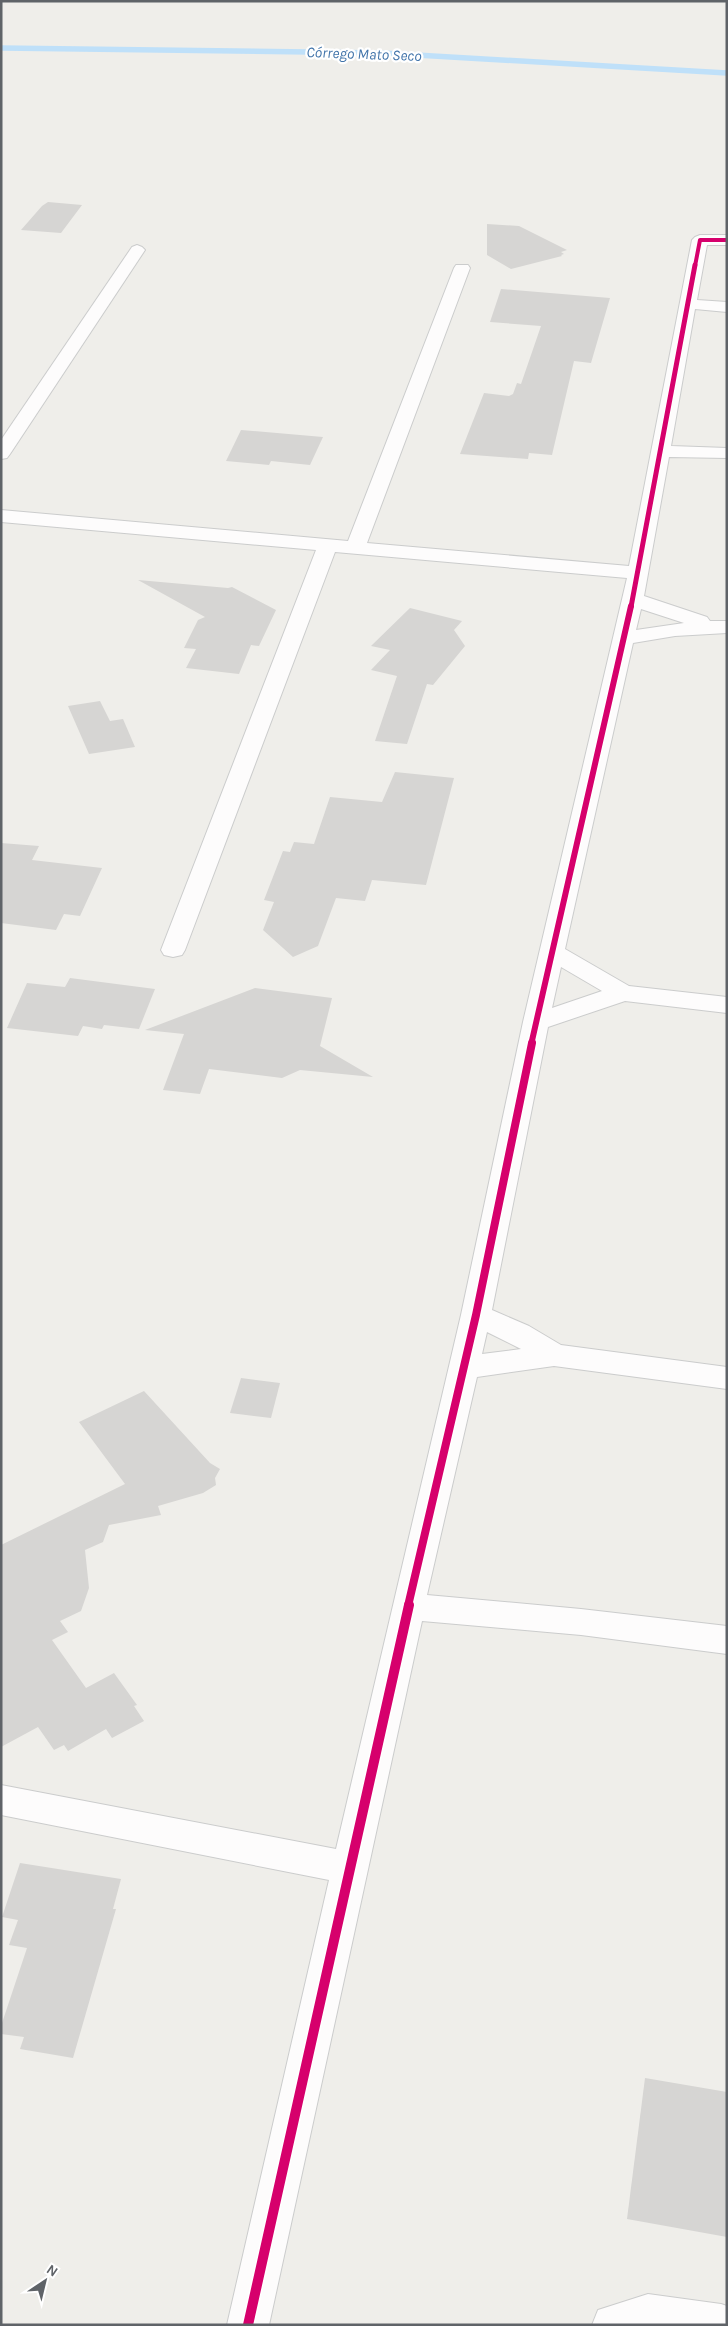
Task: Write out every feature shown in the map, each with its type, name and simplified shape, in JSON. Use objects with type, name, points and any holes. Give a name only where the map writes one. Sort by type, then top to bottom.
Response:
[{"type":"street","points":[[248,2325],[408,1607],[476,1315],[536,1022],[635,586],[700,240],[727,240]]},
{"type":"street","points":[[1,454],[137,250]]},
{"type":"street","points":[[356,547],[462,268]]},
{"type":"street","points":[[688,304],[727,307]]},
{"type":"street","points":[[660,451],[727,453]]},
{"type":"street","points":[[1,516],[139,530],[356,547],[635,586],[684,617],[727,627]]},
{"type":"street","points":[[173,950],[328,544]]},
{"type":"street","points":[[623,639],[679,628],[727,627]]},
{"type":"street","points":[[553,952],[623,993],[727,1005]]},
{"type":"street","points":[[536,1022],[623,993]]},
{"type":"street","points":[[476,1315],[518,1332],[554,1355]]},
{"type":"street","points":[[463,1368],[554,1355],[727,1378]]},
{"type":"street","points":[[408,1607],[581,1622],[727,1640]]},
{"type":"street","points":[[1,1800],[350,1868]]},
{"type":"street","points":[[613,2325],[648,2315],[721,2325]]},
{"type":"building","points":[[48,202],[82,205],[61,233],[21,230],[42,206]]},
{"type":"building","points":[[487,224],[519,226],[567,250],[561,252],[564,254],[562,256],[511,269],[487,255]]},
{"type":"building","points":[[501,289],[610,298],[591,363],[574,361],[552,455],[529,453],[528,459],[460,454],[484,393],[509,396],[513,394],[517,383],[521,384],[541,326],[490,322]]},
{"type":"building","points":[[241,430],[323,437],[310,465],[271,461],[269,465],[226,461]]},
{"type":"building","points":[[138,580],[232,587],[276,610],[259,646],[251,645],[239,674],[186,668],[196,649],[184,648],[198,620],[205,617]]},
{"type":"building","points":[[410,608],[462,621],[454,630],[465,646],[433,685],[427,684],[407,744],[375,741],[397,676],[371,670],[390,650],[371,646]]},
{"type":"building","points":[[100,701],[110,721],[123,719],[135,747],[89,754],[68,706]]},
{"type":"building","points":[[395,772],[454,778],[426,885],[372,880],[365,901],[336,898],[318,946],[293,957],[263,930],[274,902],[264,900],[283,851],[290,852],[294,842],[314,844],[330,797],[382,802]]},
{"type":"building","points":[[1,843],[39,846],[32,860],[102,868],[80,916],[64,914],[56,930],[1,923]]},
{"type":"building","points":[[70,978],[155,989],[139,1029],[104,1025],[102,1029],[83,1026],[78,1036],[7,1028],[27,983],[65,987]]},
{"type":"building","points":[[255,988],[332,998],[320,1046],[373,1077],[300,1070],[282,1078],[209,1069],[200,1094],[163,1090],[184,1034],[145,1030]]},
{"type":"building","points":[[241,1378],[280,1383],[271,1418],[230,1413]]},
{"type":"building","points":[[144,1391],[210,1463],[220,1469],[215,1478],[216,1485],[203,1493],[158,1506],[161,1515],[109,1525],[103,1542],[85,1550],[89,1588],[81,1611],[60,1621],[68,1632],[52,1640],[86,1688],[114,1673],[137,1705],[134,1706],[144,1721],[112,1738],[106,1729],[68,1751],[64,1745],[54,1750],[38,1727],[1,1747],[1,1545],[125,1484],[79,1422]]},
{"type":"building","points":[[20,1863],[121,1879],[113,1909],[116,1909],[73,2058],[20,2049],[24,2037],[1,2034],[1,2026],[27,1948],[9,1945],[18,1920],[2,1917]]},
{"type":"building","points":[[645,2078],[727,2092],[727,2237],[627,2219]]},
{"type":"waterway","name":"Córrego Mato Seco","points":[[1,48],[382,53],[727,73]]},
{"type":"cycle path","points":[[248,2325],[408,1607],[476,1315],[536,1022],[633,599],[700,240],[727,240]]}]
